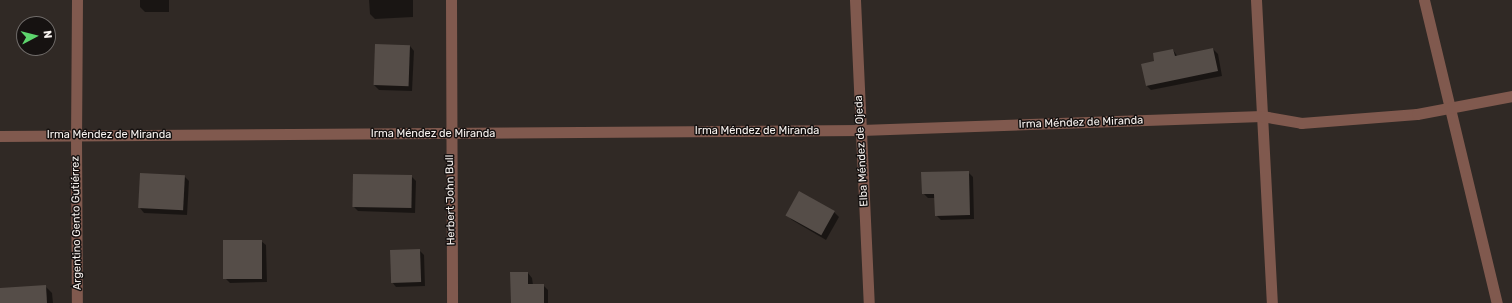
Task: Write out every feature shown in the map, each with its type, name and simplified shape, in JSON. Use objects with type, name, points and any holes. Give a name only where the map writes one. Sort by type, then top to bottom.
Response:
[{"type":"street","name":"Argentino Gento Gutiérrez","points":[[77,0],[77,303]]},
{"type":"street","name":"Herbert John Bull","points":[[451,0],[450,134],[452,303]]},
{"type":"street","name":"Elba Méndez de Ojeda","points":[[855,0],[869,303]]},
{"type":"street","points":[[1256,0],[1272,303]]},
{"type":"street","points":[[1424,0],[1497,303]]},
{"type":"street","name":"Irma Méndez de Miranda","points":[[0,136],[861,130],[1262,116],[1301,123],[1417,114],[1450,109],[1512,96]]},
{"type":"building","points":[[375,44],[410,45],[409,86],[374,85]]},
{"type":"building","points":[[1213,48],[1218,71],[1146,86],[1141,64],[1154,61],[1153,53],[1173,49],[1175,56]]},
{"type":"building","points":[[969,171],[970,215],[935,216],[934,194],[922,194],[921,172]]},
{"type":"building","points":[[140,173],[185,175],[183,210],[138,208]]},
{"type":"building","points":[[353,174],[412,175],[411,208],[352,207]]},
{"type":"building","points":[[799,191],[835,211],[821,235],[785,215]]},
{"type":"building","points":[[223,240],[262,240],[262,279],[223,279]]},
{"type":"building","points":[[420,249],[421,282],[391,283],[390,250]]},
{"type":"building","points":[[510,272],[528,272],[528,284],[544,284],[544,303],[511,303]]},
{"type":"building","points":[[46,285],[47,303],[0,303],[0,288]]}]
